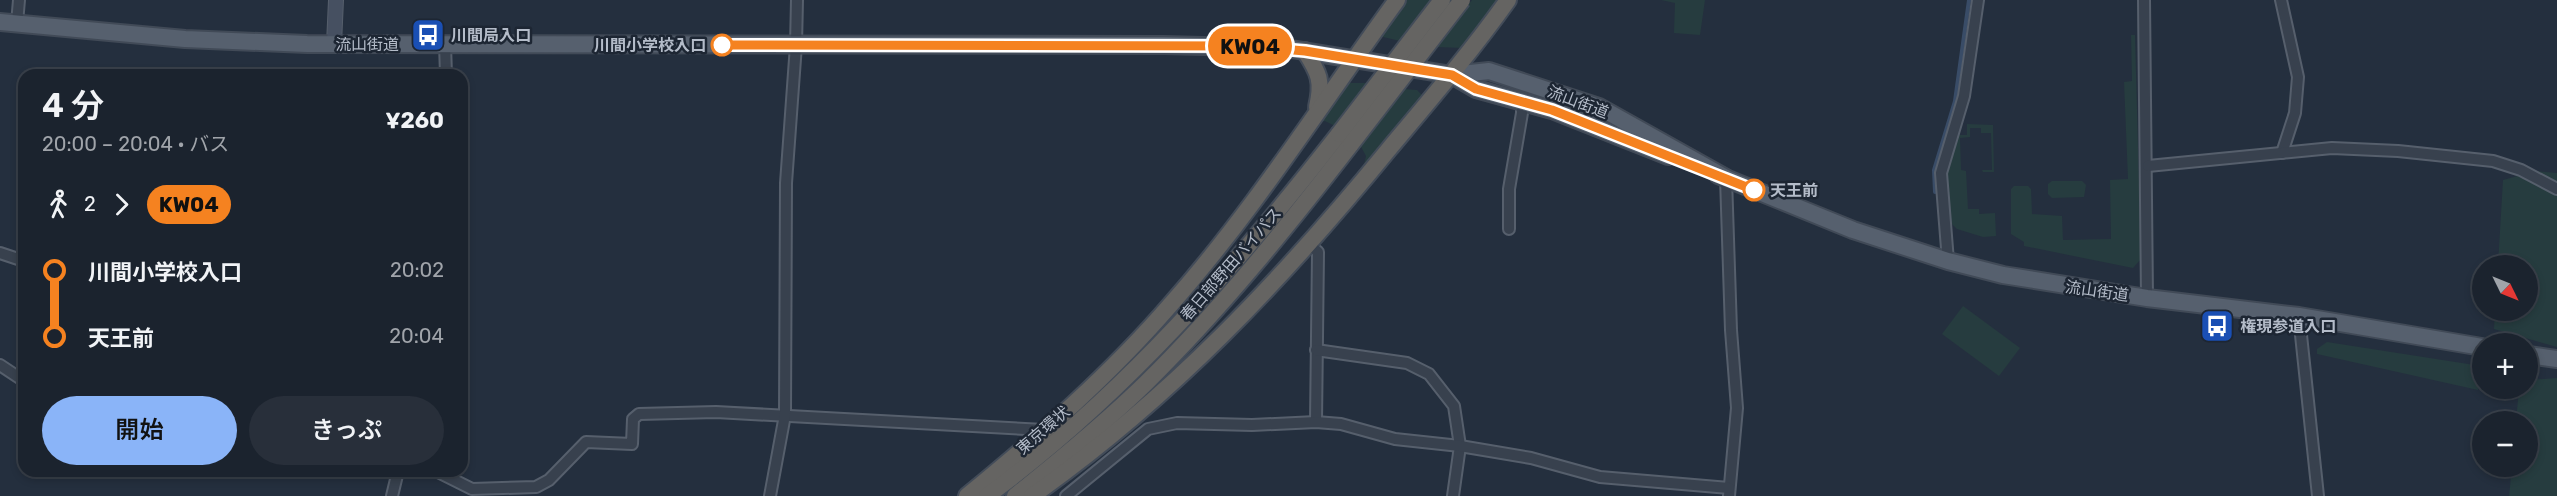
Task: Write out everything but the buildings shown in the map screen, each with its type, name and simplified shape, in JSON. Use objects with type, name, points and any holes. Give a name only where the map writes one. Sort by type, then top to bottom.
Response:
[{"type":"highway","name":"東京環状","points":[[967,496],[1044,430],[1154,324],[1195,276],[1397,0]]},
{"type":"highway","name":"春日部野田バイパス","points":[[1015,496],[1145,384],[1196,331],[1279,237],[1442,0]]},
{"type":"highway","name":"春日部野田バイパス","points":[[987,496],[1097,405],[1155,348],[1345,139],[1462,0]]},
{"type":"highway","points":[[1032,496],[1113,436],[1192,365],[1268,291],[1310,245],[1452,75],[1508,0]]},
{"type":"highway","points":[[1305,51],[1320,78],[1321,89],[1316,111]]},
{"type":"main road","points":[[334,44],[336,0]]},
{"type":"main road","name":"流山街道","points":[[8,22],[234,42],[1248,46],[1305,51],[1452,75],[1488,71],[1584,101],[1726,178]]},
{"type":"main road","name":"流山街道","points":[[1452,75],[1476,89],[1522,101],[1726,178],[1853,230],[1948,261],[2046,283],[2147,298],[2299,316],[2472,345]]},
{"type":"main road","points":[[2538,356],[2557,359]]},
{"type":"street","points":[[8,22],[19,0]]},
{"type":"street","points":[[770,496],[785,415],[786,183],[797,0]]},
{"type":"street","points":[[1948,261],[1941,173],[1964,96],[1978,0]]},
{"type":"street","points":[[2144,0],[2148,166],[2147,298]]},
{"type":"street","points":[[2281,0],[2298,77],[2295,113],[2282,153]]},
{"type":"street","points":[[445,44],[446,69]]},
{"type":"street","points":[[1509,229],[1509,189],[1522,101]]},
{"type":"street","points":[[2148,166],[2332,148],[2398,151],[2493,161],[2521,170],[2557,189]]},
{"type":"street","points":[[1066,496],[1148,429],[1177,423],[1252,425],[1316,422],[1341,424],[1395,439],[1460,446],[1531,458],[1600,477],[1729,492],[1737,408],[1730,319],[1726,178]]},
{"type":"street","points":[[1310,245],[1318,252],[1316,422]]},
{"type":"street","points":[[0,253],[18,259]]},
{"type":"street","points":[[2299,316],[2318,496]]},
{"type":"street","points":[[1316,350],[1407,363],[1429,374],[1454,406],[1460,446],[1453,496]]},
{"type":"street","points":[[0,365],[18,377]]},
{"type":"street","points":[[448,477],[472,489],[536,487],[549,480],[586,442],[632,444],[633,419],[639,414],[716,412],[1044,430]]},
{"type":"street","points":[[392,496],[397,477]]},
{"type":"green space","points":[[1407,0],[1432,0],[1400,41],[1379,36]]},
{"type":"green space","points":[[1472,0],[1500,0],[1463,48],[1436,47]]},
{"type":"green space","points":[[1661,0],[1705,0],[1700,35],[1674,33],[1675,3]]},
{"type":"green space","points":[[2131,35],[2135,35],[2141,259],[2133,268],[2024,246],[2024,242],[2011,234],[2011,189],[2014,186],[2028,186],[2031,189],[2032,214],[2062,216],[2063,240],[2111,239],[2110,180],[2128,179],[2124,82],[2132,81]]},
{"type":"green space","points":[[1348,83],[1368,83],[1335,126],[1325,121],[1318,123]]},
{"type":"green space","points":[[1404,89],[1417,90],[1424,97],[1363,169],[1366,156],[1360,145]]},
{"type":"green space","points":[[1967,124],[1993,125],[1994,172],[1983,172],[1982,170],[1992,170],[1991,133],[1981,133],[1981,128],[1970,128],[1970,137],[1960,138],[1961,170],[1966,171],[1968,209],[1979,209],[1979,214],[1995,213],[1996,236],[1983,237],[1957,229],[1951,223],[1945,173],[1958,135],[1967,135]]},
{"type":"green space","points":[[2536,171],[2557,173],[2557,347],[2538,342],[2538,333],[2508,333],[2494,329],[2494,321],[2538,321],[2538,255],[2499,255],[2503,180]]},
{"type":"green space","points":[[2052,181],[2082,181],[2086,185],[2084,197],[2052,198],[2048,194],[2048,184]]},
{"type":"green space","points":[[1963,306],[2020,348],[1999,376],[1942,334]]},
{"type":"green space","points":[[2327,342],[2472,365],[2472,389],[2317,354],[2317,349]]},
{"type":"green space","points":[[2557,378],[2557,496],[2509,496],[2511,477],[2538,477],[2538,411],[2517,411],[2518,399],[2538,399],[2538,379]]},
{"type":"waterway","points":[[1935,192],[1934,170],[1955,101],[1969,0]]},
{"type":"bus line","name":"KW04","points":[[722,45],[1248,46],[1285,48],[1452,75],[1476,89],[1552,110],[1754,190]]},
{"type":"place","name":"川間局入口","points":[[428,35]]},
{"type":"place","name":"川間小学校入口","points":[[722,45]]},
{"type":"place","name":"天王前","points":[[1754,190]]},
{"type":"place","name":"権現参道入口","points":[[2217,326]]}]
